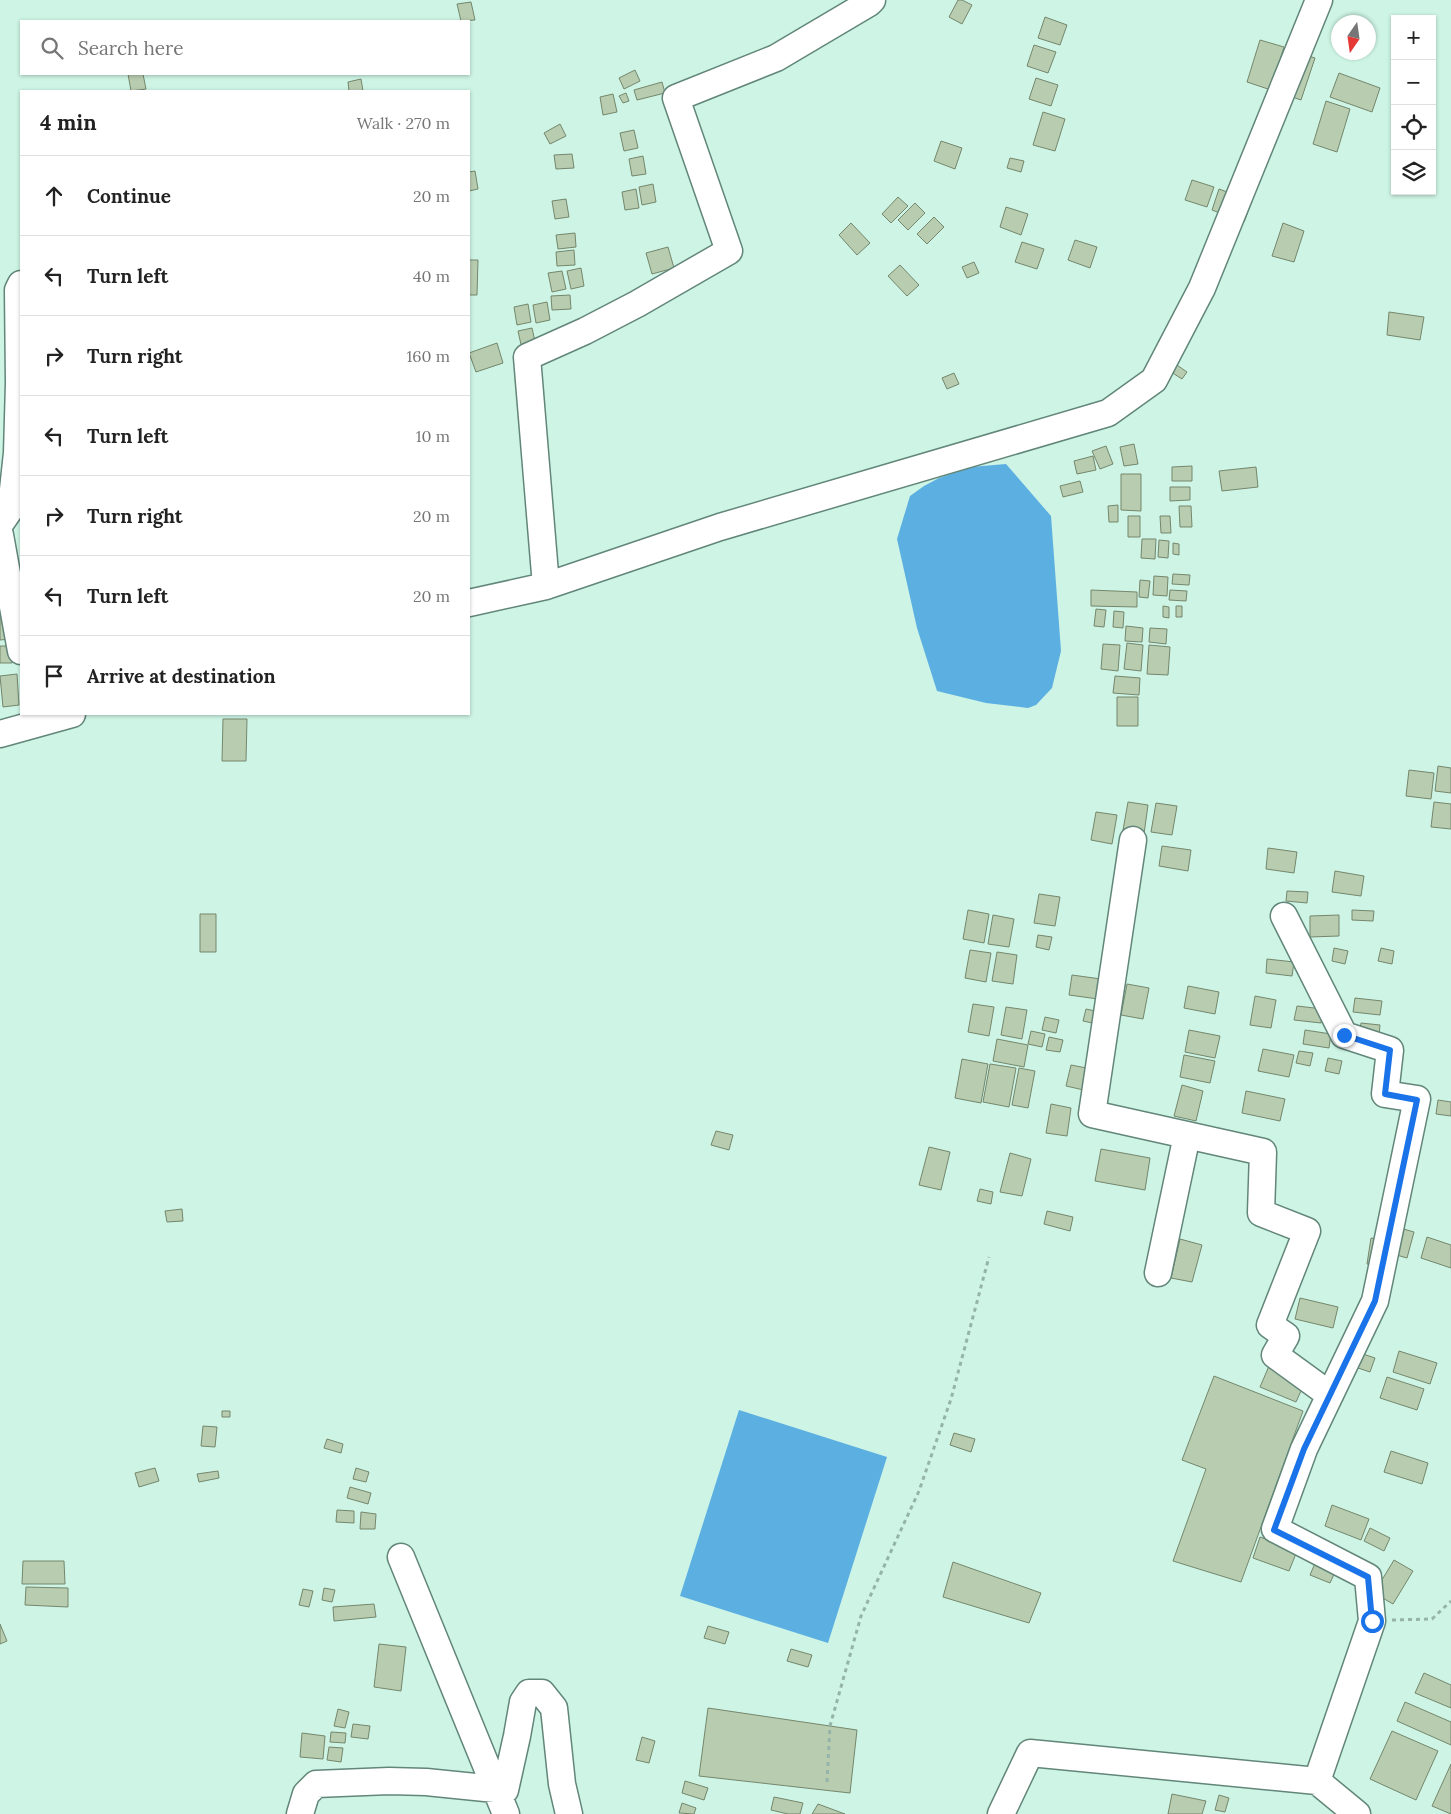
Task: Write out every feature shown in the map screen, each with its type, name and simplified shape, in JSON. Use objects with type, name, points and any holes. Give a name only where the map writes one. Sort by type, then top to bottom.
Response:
[{"type":"street","points":[[546,586],[527,357],[585,331],[637,304],[729,252],[676,98],[776,58],[872,0]]},
{"type":"street","points":[[470,603],[546,586],[720,527],[1108,413],[1154,380],[1202,288],[1319,0]]},
{"type":"street","points":[[0,524],[11,508],[17,453],[20,382],[18,290],[20,286]]},
{"type":"street","points":[[0,535],[20,645]]},
{"type":"street","points":[[0,734],[34,719],[64,715]]},
{"type":"street","points":[[1133,840],[1092,1114],[1263,1152],[1261,1213],[1307,1231],[1270,1325],[1286,1336],[1276,1355],[1330,1395]]},
{"type":"street","points":[[1284,916],[1344,1035],[1390,1050],[1385,1094],[1417,1100],[1375,1301],[1304,1449],[1274,1530],[1368,1577],[1372,1621],[1317,1781]]},
{"type":"street","points":[[1158,1273],[1187,1135]]},
{"type":"street","points":[[401,1557],[506,1814]]},
{"type":"street","points":[[300,1814],[306,1794],[316,1784],[389,1781],[426,1782],[505,1790],[523,1702],[529,1693],[542,1693],[554,1708],[562,1784],[569,1814]]},
{"type":"street","points":[[1001,1814],[1030,1752],[1317,1781],[1357,1814]]},
{"type":"path","points":[[827,1782],[830,1726],[861,1616],[919,1491],[951,1399],[989,1257]]},
{"type":"path","points":[[1372,1621],[1432,1619],[1451,1601]]},
{"type":"water","points":[[1006,464],[1051,516],[1061,651],[1052,688],[1036,705],[1028,708],[986,703],[937,691],[917,628],[897,539],[910,496],[924,486],[939,478],[971,467]]},
{"type":"water","points":[[739,1410],[887,1457],[828,1643],[680,1596]]},
{"type":"building","points":[[958,0],[972,5],[962,24],[949,17]]},
{"type":"building","points":[[471,2],[475,20],[461,20],[457,4]]},
{"type":"building","points":[[1045,17],[1067,25],[1060,45],[1038,38]]},
{"type":"building","points":[[1260,40],[1284,47],[1271,90],[1247,82]]},
{"type":"building","points":[[1034,45],[1056,52],[1048,73],[1027,66]]},
{"type":"building","points":[[1290,50],[1315,58],[1301,100],[1277,92]]},
{"type":"building","points":[[635,70],[640,81],[624,89],[619,78]]},
{"type":"building","points":[[1339,73],[1380,88],[1372,112],[1330,97]]},
{"type":"building","points":[[128,75],[143,75],[146,89],[131,90]]},
{"type":"building","points":[[1036,78],[1058,85],[1051,106],[1029,99]]},
{"type":"building","points":[[361,79],[363,90],[349,90],[348,82]]},
{"type":"building","points":[[662,82],[665,93],[637,100],[634,90]]},
{"type":"building","points":[[626,93],[629,101],[623,103],[619,96]]},
{"type":"building","points":[[613,94],[617,112],[603,115],[600,97]]},
{"type":"building","points":[[1326,101],[1350,109],[1337,152],[1313,144]]},
{"type":"building","points":[[1043,112],[1065,119],[1055,151],[1033,145]]},
{"type":"building","points":[[560,124],[566,136],[550,144],[544,133]]},
{"type":"building","points":[[634,130],[638,148],[624,151],[620,133]]},
{"type":"building","points":[[941,141],[962,148],[955,169],[934,161]]},
{"type":"building","points":[[572,154],[574,168],[556,169],[554,155]]},
{"type":"building","points":[[643,156],[646,174],[632,176],[629,159]]},
{"type":"building","points":[[1010,158],[1024,161],[1021,172],[1007,168]]},
{"type":"building","points":[[475,171],[478,189],[470,191],[470,172]]},
{"type":"building","points":[[1192,180],[1214,187],[1207,207],[1185,200]]},
{"type":"building","points":[[653,184],[656,202],[642,205],[639,187]]},
{"type":"building","points":[[636,189],[639,208],[625,210],[622,192]]},
{"type":"building","points":[[1219,189],[1252,201],[1244,222],[1212,210]]},
{"type":"building","points":[[898,197],[908,206],[891,223],[882,214]]},
{"type":"building","points":[[566,199],[569,217],[555,219],[552,201]]},
{"type":"building","points":[[915,203],[925,213],[908,230],[898,220]]},
{"type":"building","points":[[1006,207],[1028,214],[1021,235],[1000,227]]},
{"type":"building","points":[[934,217],[944,227],[927,244],[917,234]]},
{"type":"building","points":[[851,223],[870,243],[857,255],[839,235]]},
{"type":"building","points":[[1283,223],[1304,231],[1294,262],[1272,256]]},
{"type":"building","points":[[575,233],[576,247],[558,249],[556,235]]},
{"type":"building","points":[[1075,240],[1097,247],[1090,268],[1068,260]]},
{"type":"building","points":[[1022,242],[1044,249],[1037,269],[1015,262]]},
{"type":"building","points":[[668,247],[674,268],[652,274],[646,253]]},
{"type":"building","points":[[574,250],[575,265],[557,266],[556,252]]},
{"type":"building","points":[[470,260],[478,260],[477,295],[470,295]]},
{"type":"building","points":[[974,262],[979,273],[967,278],[962,267]]},
{"type":"building","points":[[900,265],[919,285],[907,296],[888,276]]},
{"type":"building","points":[[581,268],[584,286],[571,289],[567,271]]},
{"type":"building","points":[[562,271],[566,289],[552,292],[548,273]]},
{"type":"building","points":[[570,295],[571,309],[552,310],[551,296]]},
{"type":"building","points":[[547,302],[550,320],[536,323],[533,305]]},
{"type":"building","points":[[528,304],[531,322],[517,325],[514,307]]},
{"type":"building","points":[[1389,312],[1424,317],[1420,340],[1387,335]]},
{"type":"building","points":[[532,328],[536,346],[522,349],[518,331]]},
{"type":"building","points":[[497,343],[503,363],[476,372],[470,353]]},
{"type":"building","points":[[1174,363],[1187,372],[1182,379],[1168,370]]},
{"type":"building","points":[[954,373],[959,384],[947,389],[942,378]]},
{"type":"building","points":[[1134,444],[1138,464],[1124,466],[1120,447]]},
{"type":"building","points":[[1106,446],[1113,464],[1100,469],[1092,451]]},
{"type":"building","points":[[1093,456],[1096,470],[1077,474],[1074,461]]},
{"type":"building","points":[[1192,466],[1192,481],[1172,481],[1172,467]]},
{"type":"building","points":[[1256,467],[1258,487],[1222,491],[1219,471]]},
{"type":"building","points":[[1121,474],[1141,474],[1141,511],[1121,510]]},
{"type":"building","points":[[1080,481],[1083,492],[1063,497],[1060,486]]},
{"type":"building","points":[[1170,487],[1190,487],[1190,500],[1170,501]]},
{"type":"building","points":[[1118,505],[1118,522],[1109,522],[1108,506]]},
{"type":"building","points":[[1179,506],[1191,506],[1192,527],[1180,527]]},
{"type":"building","points":[[1128,516],[1140,516],[1140,537],[1128,537]]},
{"type":"building","points":[[1160,516],[1170,516],[1171,533],[1161,533]]},
{"type":"building","points":[[1142,539],[1156,539],[1155,559],[1141,558]]},
{"type":"building","points":[[1159,540],[1169,541],[1168,558],[1158,557]]},
{"type":"building","points":[[1173,543],[1179,544],[1179,555],[1173,554]]},
{"type":"building","points":[[1173,574],[1190,575],[1189,585],[1172,584]]},
{"type":"building","points":[[1154,576],[1168,577],[1167,596],[1153,595]]},
{"type":"building","points":[[1140,580],[1150,581],[1148,598],[1139,597]]},
{"type":"building","points":[[1091,590],[1137,592],[1137,607],[1091,606]]},
{"type":"building","points":[[1170,590],[1187,591],[1186,601],[1169,600]]},
{"type":"building","points":[[1163,606],[1169,607],[1169,618],[1163,617]]},
{"type":"building","points":[[1176,606],[1182,606],[1182,617],[1176,617]]},
{"type":"building","points":[[1096,609],[1106,610],[1104,627],[1094,626]]},
{"type":"building","points":[[1114,611],[1124,612],[1123,628],[1113,627]]},
{"type":"building","points":[[0,615],[9,615],[10,639],[0,640]]},
{"type":"building","points":[[1126,626],[1143,628],[1142,642],[1125,641]]},
{"type":"building","points":[[1150,628],[1167,629],[1166,644],[1149,642]]},
{"type":"building","points":[[1127,643],[1143,645],[1141,671],[1124,669]]},
{"type":"building","points":[[1103,644],[1120,645],[1118,671],[1101,669]]},
{"type":"building","points":[[1149,645],[1170,647],[1168,675],[1147,674]]},
{"type":"building","points":[[0,646],[11,646],[12,663],[0,663]]},
{"type":"building","points":[[17,674],[19,705],[3,707],[0,676]]},
{"type":"building","points":[[1115,676],[1140,678],[1139,695],[1113,693]]},
{"type":"building","points":[[1117,697],[1138,697],[1138,726],[1117,726]]},
{"type":"building","points":[[223,719],[247,719],[246,761],[222,761]]},
{"type":"building","points":[[1438,766],[1451,768],[1451,793],[1435,791]]},
{"type":"building","points":[[1409,770],[1434,773],[1431,799],[1406,796]]},
{"type":"building","points":[[1128,802],[1148,805],[1144,834],[1123,830]]},
{"type":"building","points":[[1434,802],[1451,804],[1451,829],[1431,827]]},
{"type":"building","points":[[1156,803],[1177,806],[1172,835],[1151,832]]},
{"type":"building","points":[[1096,812],[1117,815],[1112,844],[1091,840]]},
{"type":"building","points":[[1162,846],[1191,850],[1188,871],[1159,866]]},
{"type":"building","points":[[1268,848],[1297,852],[1294,873],[1266,869]]},
{"type":"building","points":[[1335,871],[1364,876],[1361,896],[1332,892]]},
{"type":"building","points":[[1287,891],[1308,892],[1307,903],[1286,901]]},
{"type":"building","points":[[1039,894],[1060,897],[1055,926],[1034,923]]},
{"type":"building","points":[[968,910],[989,914],[984,943],[963,939]]},
{"type":"building","points":[[1352,910],[1374,911],[1373,921],[1352,920]]},
{"type":"building","points":[[200,914],[216,914],[216,952],[200,952]]},
{"type":"building","points":[[993,915],[1014,919],[1009,947],[988,944]]},
{"type":"building","points":[[1339,915],[1339,936],[1310,937],[1310,916]]},
{"type":"building","points":[[1038,935],[1052,937],[1049,950],[1036,947]]},
{"type":"building","points":[[1334,948],[1348,951],[1345,964],[1332,961]]},
{"type":"building","points":[[1381,948],[1394,951],[1392,964],[1378,961]]},
{"type":"building","points":[[970,950],[991,953],[986,982],[965,978]]},
{"type":"building","points":[[997,952],[1017,955],[1013,984],[992,981]]},
{"type":"building","points":[[1267,959],[1294,962],[1292,976],[1266,973]]},
{"type":"building","points":[[1072,975],[1101,979],[1098,999],[1069,995]]},
{"type":"building","points":[[1127,984],[1149,988],[1143,1019],[1121,1015]]},
{"type":"building","points":[[1188,986],[1219,992],[1215,1014],[1184,1008]]},
{"type":"building","points":[[1255,996],[1276,1000],[1271,1028],[1250,1025]]},
{"type":"building","points":[[1355,998],[1382,1001],[1380,1015],[1353,1012]]},
{"type":"building","points":[[973,1004],[994,1007],[989,1036],[968,1032]]},
{"type":"building","points":[[1297,1006],[1323,1009],[1321,1023],[1294,1020]]},
{"type":"building","points":[[1006,1007],[1027,1010],[1022,1039],[1001,1035]]},
{"type":"building","points":[[1086,1009],[1100,1012],[1097,1024],[1083,1021]]},
{"type":"building","points":[[1045,1017],[1059,1020],[1056,1033],[1042,1030]]},
{"type":"building","points":[[1361,1023],[1380,1025],[1379,1036],[1359,1035]]},
{"type":"building","points":[[1189,1030],[1220,1036],[1215,1058],[1185,1052]]},
{"type":"building","points":[[1305,1030],[1331,1034],[1329,1048],[1303,1044]]},
{"type":"building","points":[[1031,1031],[1045,1034],[1042,1047],[1028,1044]]},
{"type":"building","points":[[1049,1037],[1063,1040],[1060,1052],[1046,1050]]},
{"type":"building","points":[[997,1039],[1028,1045],[1024,1067],[993,1061]]},
{"type":"building","points":[[1263,1049],[1294,1055],[1289,1077],[1258,1071]]},
{"type":"building","points":[[1299,1051],[1313,1053],[1310,1066],[1296,1063]]},
{"type":"building","points":[[1184,1055],[1215,1061],[1210,1083],[1180,1077]]},
{"type":"building","points":[[1328,1058],[1342,1061],[1339,1074],[1325,1071]]},
{"type":"building","points":[[962,1059],[988,1064],[981,1103],[955,1098]]},
{"type":"building","points":[[990,1064],[1016,1068],[1009,1107],[983,1102]]},
{"type":"building","points":[[1071,1065],[1102,1071],[1097,1093],[1066,1086]]},
{"type":"building","points":[[1019,1068],[1035,1071],[1028,1108],[1012,1105]]},
{"type":"building","points":[[1182,1085],[1203,1091],[1196,1121],[1174,1116]]},
{"type":"building","points":[[1246,1091],[1285,1099],[1280,1121],[1242,1113]]},
{"type":"building","points":[[1438,1100],[1451,1102],[1451,1116],[1436,1114]]},
{"type":"building","points":[[1051,1104],[1071,1108],[1067,1136],[1046,1133]]},
{"type":"building","points":[[716,1131],[733,1135],[729,1150],[711,1145]]},
{"type":"building","points":[[929,1147],[950,1152],[941,1190],[919,1185]]},
{"type":"building","points":[[1101,1149],[1150,1158],[1145,1190],[1095,1181]]},
{"type":"building","points":[[1010,1153],[1031,1159],[1022,1196],[1000,1192]]},
{"type":"building","points":[[980,1189],[993,1192],[991,1204],[977,1201]]},
{"type":"building","points":[[182,1209],[183,1221],[167,1222],[165,1211]]},
{"type":"building","points":[[1047,1211],[1073,1217],[1070,1231],[1044,1224]]},
{"type":"building","points":[[1400,1228],[1414,1232],[1407,1258],[1393,1254]]},
{"type":"building","points":[[1427,1237],[1451,1245],[1451,1268],[1421,1258]]},
{"type":"building","points":[[1371,1238],[1385,1240],[1381,1267],[1367,1264]]},
{"type":"building","points":[[1180,1239],[1202,1245],[1192,1282],[1171,1278]]},
{"type":"building","points":[[1300,1298],[1338,1307],[1333,1328],[1295,1319]]},
{"type":"building","points":[[1354,1351],[1375,1358],[1370,1372],[1349,1365]]},
{"type":"building","points":[[1399,1351],[1437,1363],[1430,1384],[1393,1372]]},
{"type":"building","points":[[1269,1366],[1305,1382],[1296,1402],[1260,1387]]},
{"type":"building","points":[[1214,1376],[1303,1411],[1241,1582],[1173,1561],[1206,1469],[1182,1460]]},
{"type":"building","points":[[1387,1377],[1424,1389],[1417,1410],[1380,1398]]},
{"type":"building","points":[[222,1411],[230,1411],[230,1417],[222,1417]]},
{"type":"building","points":[[203,1426],[217,1427],[215,1447],[201,1446]]},
{"type":"building","points":[[954,1433],[975,1439],[971,1452],[950,1445]]},
{"type":"building","points":[[327,1439],[343,1444],[341,1453],[324,1448]]},
{"type":"building","points":[[1391,1451],[1428,1463],[1422,1484],[1384,1472]]},
{"type":"building","points":[[155,1468],[159,1481],[139,1487],[135,1473]]},
{"type":"building","points":[[356,1468],[369,1472],[366,1482],[353,1479]]},
{"type":"building","points":[[218,1471],[219,1478],[199,1482],[197,1474]]},
{"type":"building","points":[[350,1487],[371,1493],[368,1504],[347,1498]]},
{"type":"building","points":[[1332,1505],[1369,1519],[1361,1540],[1325,1526]]},
{"type":"building","points":[[337,1510],[354,1511],[354,1523],[336,1522]]},
{"type":"building","points":[[361,1512],[376,1514],[375,1529],[360,1529]]},
{"type":"building","points":[[1370,1528],[1390,1538],[1384,1551],[1364,1541]]},
{"type":"building","points":[[1260,1537],[1297,1551],[1289,1571],[1253,1558]]},
{"type":"building","points":[[1394,1560],[1413,1571],[1393,1604],[1374,1593]]},
{"type":"building","points":[[23,1561],[64,1561],[65,1584],[22,1584]]},
{"type":"building","points":[[1316,1561],[1336,1570],[1330,1583],[1310,1575]]},
{"type":"building","points":[[953,1562],[1041,1593],[1029,1623],[943,1597]]},
{"type":"building","points":[[26,1587],[68,1588],[68,1607],[25,1605]]},
{"type":"building","points":[[324,1588],[335,1590],[332,1602],[322,1600]]},
{"type":"building","points":[[303,1589],[313,1591],[309,1607],[299,1605]]},
{"type":"building","points":[[374,1604],[376,1617],[334,1621],[333,1607]]},
{"type":"building","points":[[0,1624],[7,1641],[0,1644]]},
{"type":"building","points":[[708,1626],[729,1632],[725,1644],[704,1638]]},
{"type":"building","points":[[379,1644],[406,1647],[401,1691],[374,1687]]},
{"type":"building","points":[[791,1649],[812,1655],[808,1667],[787,1661]]},
{"type":"building","points":[[1424,1673],[1451,1685],[1451,1708],[1415,1693]]},
{"type":"building","points":[[1405,1702],[1451,1722],[1451,1745],[1397,1721]]},
{"type":"building","points":[[708,1708],[857,1730],[850,1793],[699,1776]]},
{"type":"building","points":[[338,1709],[349,1712],[345,1728],[334,1726]]},
{"type":"building","points":[[353,1724],[370,1726],[368,1739],[351,1737]]},
{"type":"building","points":[[1392,1731],[1438,1751],[1416,1800],[1370,1779]]},
{"type":"building","points":[[331,1732],[346,1733],[345,1743],[330,1742]]},
{"type":"building","points":[[302,1733],[325,1736],[323,1759],[300,1757]]},
{"type":"building","points":[[642,1737],[655,1741],[649,1763],[636,1760]]},
{"type":"building","points":[[329,1747],[343,1748],[341,1762],[327,1760]]},
{"type":"building","points":[[1451,1764],[1451,1814],[1432,1806]]},
{"type":"building","points":[[685,1781],[708,1788],[704,1800],[682,1793]]},
{"type":"building","points":[[1172,1794],[1206,1801],[1202,1814],[1168,1814]]},
{"type":"building","points":[[1219,1795],[1229,1798],[1225,1812],[1215,1810]]},
{"type":"building","points":[[774,1797],[803,1803],[800,1814],[788,1814],[771,1810]]},
{"type":"building","points":[[682,1803],[696,1808],[694,1814],[679,1813]]},
{"type":"building","points":[[818,1804],[845,1814],[812,1814]]},
{"type":"route","points":[[1344,1035],[1390,1050],[1385,1094],[1417,1100],[1375,1301],[1304,1449],[1274,1530],[1368,1577],[1372,1621]]}]
